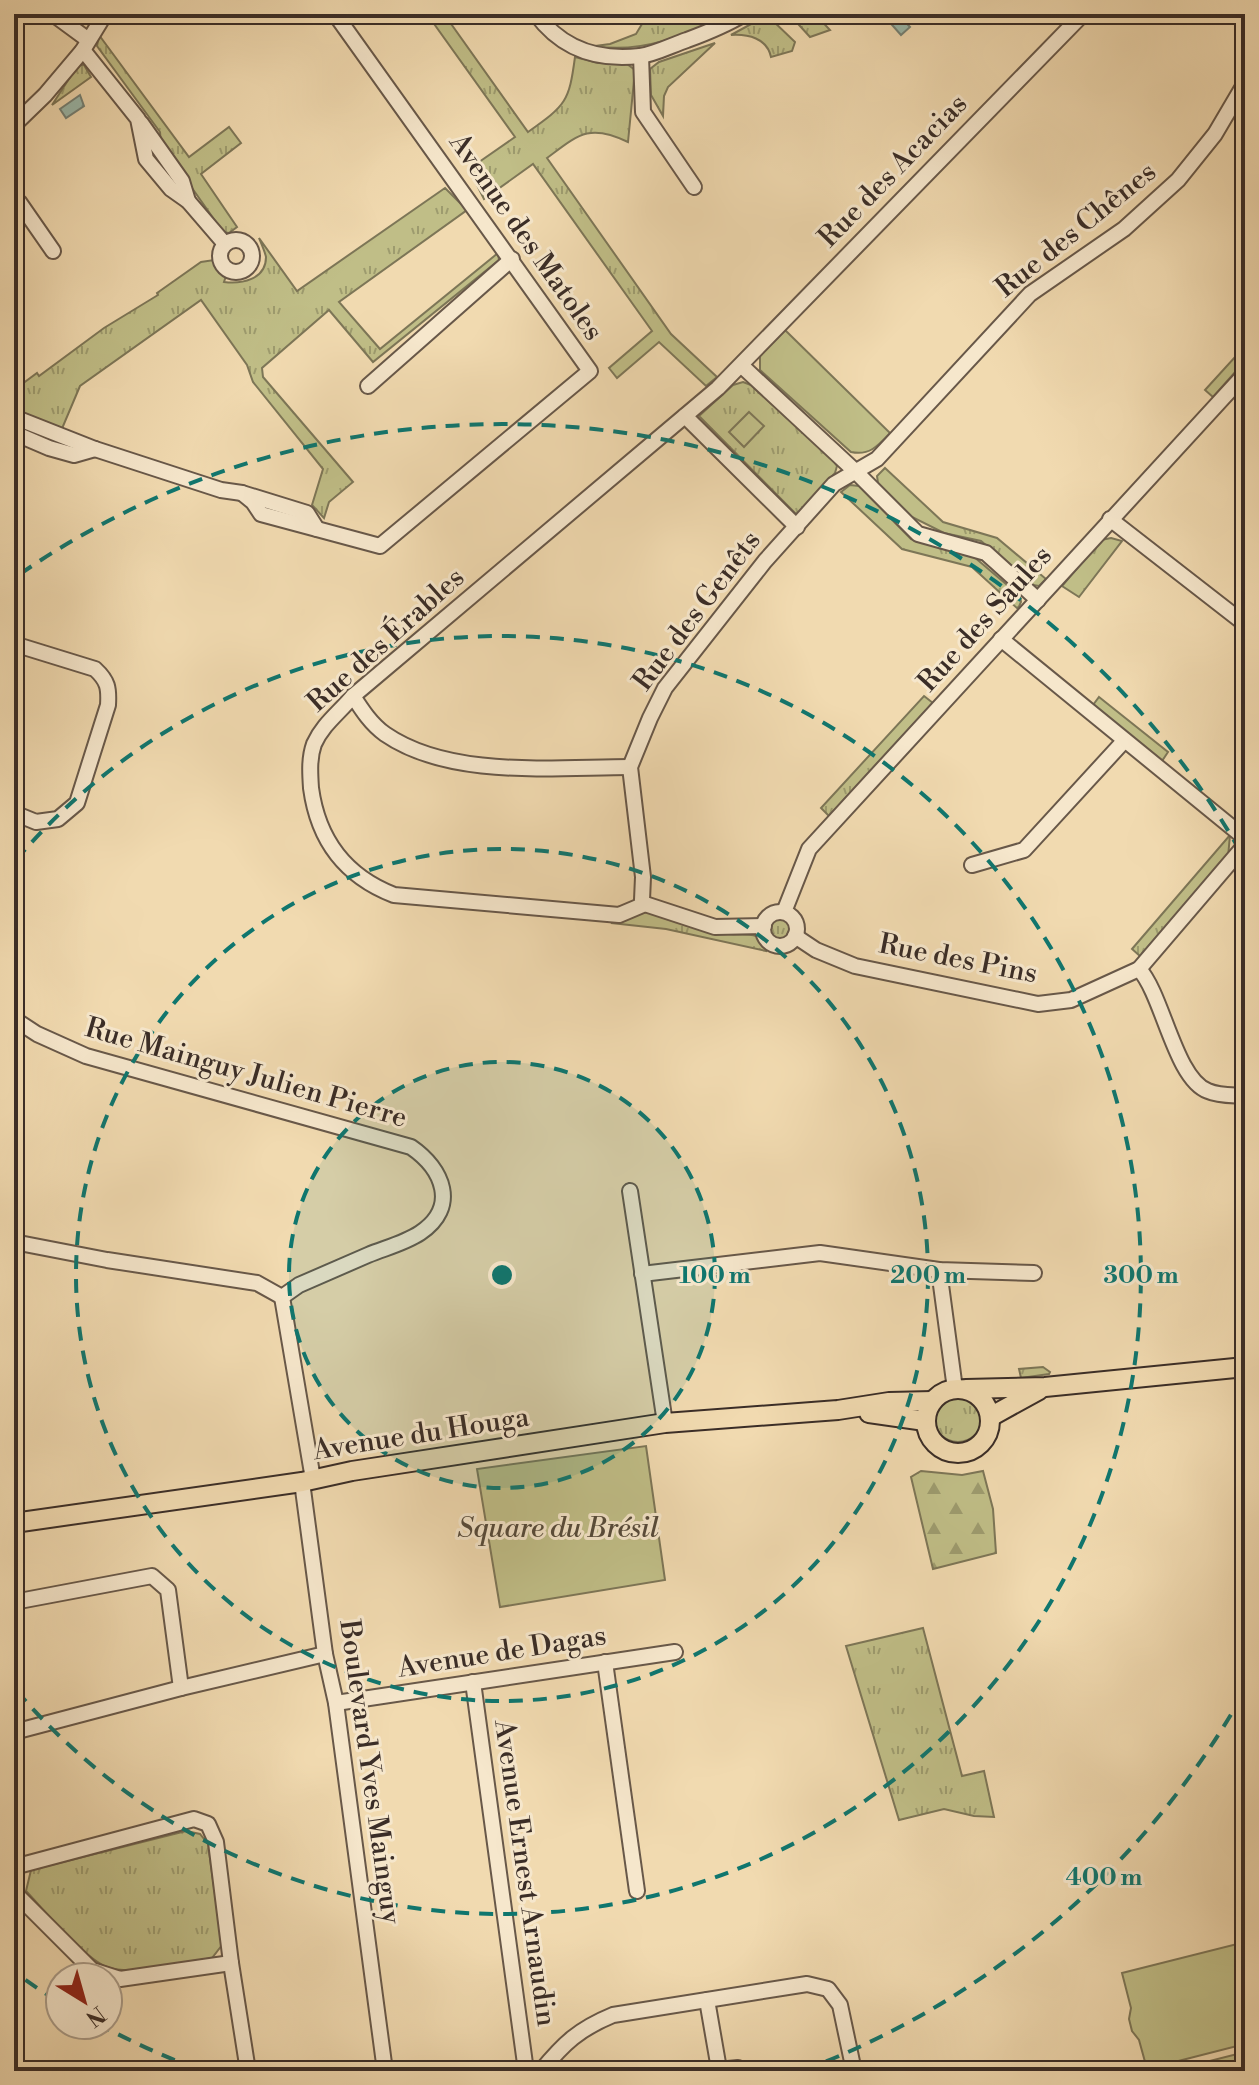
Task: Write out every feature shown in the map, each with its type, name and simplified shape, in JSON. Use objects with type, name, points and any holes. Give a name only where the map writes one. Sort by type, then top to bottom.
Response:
[{"type":"main road","points":[[960,1389],[981,1397],[990,1417],[985,1438],[978,1446],[958,1453],[932,1441],[925,1421],[933,1401],[946,1391],[960,1389],[1045,1387],[1245,1367]]},
{"type":"main road","points":[[990,1417],[1045,1387]]},
{"type":"main road","points":[[838,1410],[889,1402],[933,1401]]},
{"type":"main road","points":[[838,1410],[925,1421]]},
{"type":"main road","name":"Avenue du Houga","points":[[14,1523],[665,1423],[838,1410]]},
{"type":"street","points":[[53,14],[85,44],[138,119],[146,159],[225,244]]},
{"type":"street","points":[[14,125],[45,95],[105,14]]},
{"type":"street","name":"Avenue des Matoles","points":[[14,417],[95,449],[221,490],[242,493],[261,514],[380,546],[590,371],[335,14]]},
{"type":"street","points":[[536,14],[549,32],[569,46],[598,54],[641,56],[744,14]]},
{"type":"street","name":"Rue des Acacias","points":[[742,366],[1083,14]]},
{"type":"street","points":[[641,56],[643,112],[694,187]]},
{"type":"street","name":"Rue des Chênes","points":[[855,471],[877,459],[1030,294],[1124,229],[1161,198],[1215,134],[1245,83]]},
{"type":"street","points":[[14,201],[19,202],[53,251]]},
{"type":"street","points":[[368,386],[512,259]]},
{"type":"street","points":[[742,366],[918,534],[986,553],[1038,600]]},
{"type":"street","name":"Rue des Érables","points":[[645,904],[619,915],[394,895],[372,886],[346,865],[326,841],[315,814],[310,769],[313,747],[326,722],[353,696],[742,366]]},
{"type":"street","name":"Rue des Saules","points":[[784,912],[809,849],[1245,374]]},
{"type":"street","points":[[685,416],[797,527]]},
{"type":"street","name":"Avenue des Matoles","points":[[14,433],[74,455],[95,449]]},
{"type":"street","name":"Rue des Genêts","points":[[645,904],[642,900],[643,877],[630,767],[650,718],[665,688],[765,561],[834,484],[855,471]]},
{"type":"street","points":[[1110,519],[1245,624]]},
{"type":"street","points":[[1001,639],[1245,838]]},
{"type":"street","points":[[14,644],[95,669],[109,688],[108,705],[77,803],[58,819],[36,822],[14,813]]},
{"type":"street","points":[[353,696],[368,720],[386,735],[436,756],[486,766],[630,767]]},
{"type":"street","points":[[972,865],[1024,850],[1124,741]]},
{"type":"street","name":"Rue des Pins","points":[[795,936],[816,950],[855,966],[1038,1004],[1071,1000],[1139,969],[1245,845]]},
{"type":"street","points":[[645,904],[715,927],[764,926]]},
{"type":"street","points":[[784,912],[795,922],[795,936],[788,944],[778,945],[765,936],[764,926],[769,917],[784,912]]},
{"type":"street","points":[[1139,969],[1144,974],[1185,1068],[1200,1087],[1210,1093],[1245,1096]]},
{"type":"street","name":"Rue Mainguy Julien Pierre","points":[[14,1019],[37,1034],[86,1056],[411,1147],[429,1159],[439,1173],[443,1192],[439,1214],[422,1232],[299,1285],[282,1297]]},
{"type":"street","points":[[630,1191],[665,1423]]},
{"type":"street","points":[[14,1242],[257,1283],[282,1297],[308,1480]]},
{"type":"street","points":[[642,1274],[820,1253],[939,1270],[1034,1273]]},
{"type":"street","points":[[939,1270],[960,1389]]},
{"type":"street","name":"Boulevard Yves Mainguy","points":[[308,1480],[325,1654],[336,1703],[385,2071]]},
{"type":"street","points":[[14,1602],[152,1576],[168,1590],[181,1688]]},
{"type":"street","name":"Avenue de Dagas","points":[[336,1703],[675,1652]]},
{"type":"street","points":[[14,1732],[325,1654]]},
{"type":"street","points":[[605,1662],[637,1891]]},
{"type":"street","name":"Avenue Ernest Arnaudin","points":[[473,1682],[526,2071]]},
{"type":"street","points":[[14,1867],[194,1819],[208,1824],[216,1842],[248,2071]]},
{"type":"street","points":[[14,1892],[92,1970],[120,1979],[231,1963]]},
{"type":"street","points":[[541,2071],[563,2045],[586,2027],[613,2015],[807,1984],[828,1989],[840,2005],[854,2071]]},
{"type":"street","points":[[707,2000],[713,2070],[738,2068]]},
{"type":"green space","points":[[427,14],[444,14],[528,132],[564,101],[575,57],[598,63],[627,64],[635,70],[628,142],[603,133],[584,134],[547,158],[671,334],[717,377],[706,386],[659,342],[617,378],[609,368],[652,331],[533,164],[484,199],[469,169],[515,137]]},
{"type":"green space","points":[[648,14],[728,14],[663,41],[629,47],[595,46],[636,34]]},
{"type":"green space","points":[[789,14],[815,14],[830,30],[810,37]]},
{"type":"green space","points":[[762,18],[770,18],[795,42],[792,51],[771,57],[765,45],[756,38],[731,35]]},
{"type":"green space","points":[[99,35],[189,157],[229,127],[241,143],[201,174],[237,227],[229,233],[223,232],[161,144],[160,132],[97,46]]},
{"type":"green space","points":[[715,43],[668,87],[664,96],[663,116],[651,95],[650,69],[659,62]]},
{"type":"green space","points":[[78,65],[84,65],[91,77],[52,105]]},
{"type":"green space","points":[[445,188],[467,210],[339,302],[380,349],[498,253],[499,260],[373,362],[329,310],[262,368],[263,377],[353,482],[329,502],[324,518],[312,505],[323,469],[253,382],[247,365],[201,300],[80,386],[61,431],[14,414],[14,390],[158,295],[201,262],[214,260],[226,276],[224,282],[251,279],[265,265],[266,257],[259,238],[297,291]]},
{"type":"green space","points":[[785,330],[890,433],[877,446],[863,453],[851,452],[760,370],[760,356]]},
{"type":"green space","points":[[1245,346],[1245,361],[1213,397],[1205,390]]},
{"type":"green space","points":[[743,382],[751,385],[837,466],[835,473],[797,515],[699,416],[733,385]]},
{"type":"green space","points":[[749,412],[764,426],[744,447],[729,432]]},
{"type":"green space","points":[[885,468],[943,522],[997,538],[1046,579],[1039,586],[1033,585],[981,541],[944,533],[912,517],[878,483],[877,476]]},
{"type":"green space","points":[[850,485],[859,486],[911,539],[973,556],[1020,596],[1018,609],[972,567],[902,549],[841,492]]},
{"type":"green space","points":[[1111,538],[1122,541],[1079,597],[1062,586],[1101,540]]},
{"type":"green space","points":[[924,696],[933,703],[829,816],[821,808]]},
{"type":"green space","points":[[1099,697],[1168,752],[1162,761],[1093,705]]},
{"type":"green space","points":[[1230,835],[1228,857],[1140,956],[1132,949]]},
{"type":"green space","points":[[649,911],[708,930],[757,936],[765,942],[766,951],[666,929],[611,923]]},
{"type":"green space","points":[[780,918],[788,921],[791,929],[788,937],[780,940],[772,937],[769,929],[772,921]]},
{"type":"green space","points":[[1043,1367],[1049,1374],[1021,1378],[1019,1369]]},
{"type":"green space","points":[[958,1394],[975,1401],[982,1418],[975,1435],[958,1442],[941,1435],[934,1418],[941,1401]]},
{"type":"green space","name":"Square du Brésil","points":[[646,1446],[665,1580],[500,1607],[477,1469]]},
{"type":"green space","points":[[921,1471],[962,1475],[983,1471],[993,1509],[996,1553],[933,1569],[911,1477]]},
{"type":"green space","points":[[923,1628],[962,1776],[984,1771],[994,1817],[944,1809],[899,1820],[846,1646]]},
{"type":"green space","points":[[186,1831],[200,1834],[208,1844],[222,1945],[212,1958],[145,1970],[124,1970],[124,1961],[97,1961],[76,1944],[26,1891],[31,1870]]},
{"type":"green space","points":[[1245,1942],[1245,2044],[1147,2069],[1139,2040],[1132,2031],[1129,2019],[1131,2008],[1122,1973]]},
{"type":"green space","points":[[1245,2052],[1245,2071],[1182,2071],[1182,2068]]},
{"type":"water","points":[[898,14],[910,27],[901,35],[885,17]]},
{"type":"water","points":[[80,95],[84,106],[66,118],[60,109]]}]
